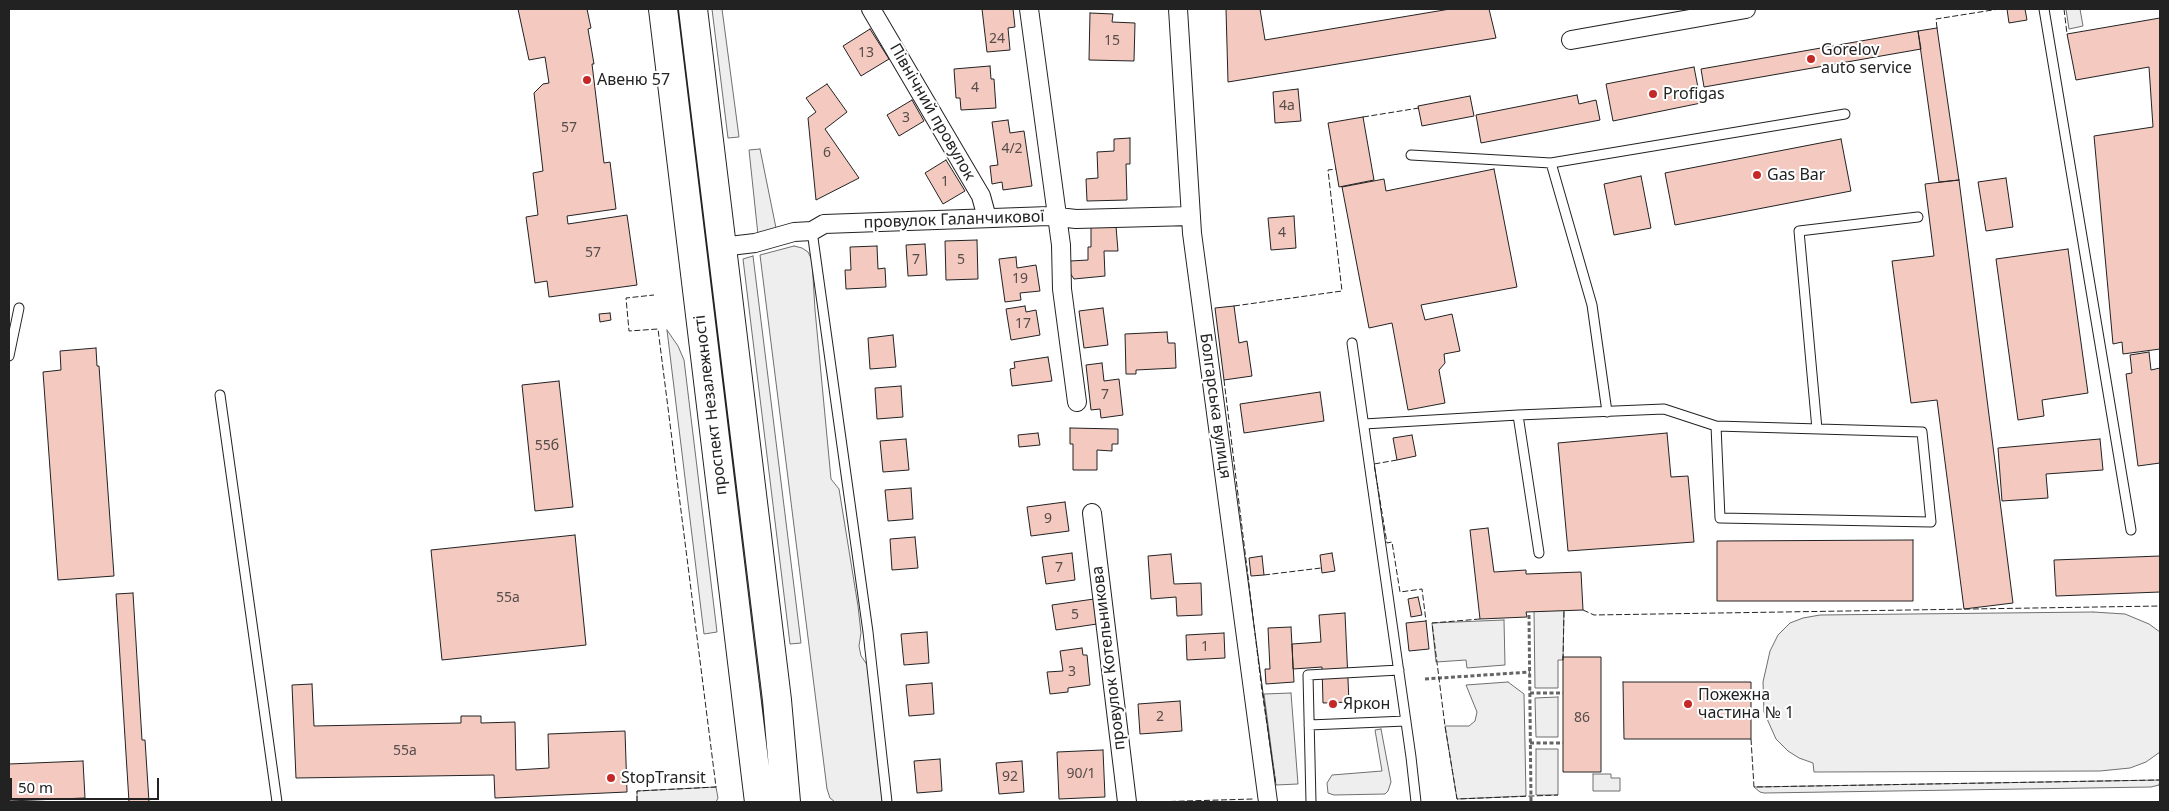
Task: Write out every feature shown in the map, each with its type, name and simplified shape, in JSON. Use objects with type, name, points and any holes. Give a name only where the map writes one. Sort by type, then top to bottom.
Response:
[{"type":"main road","name":"проспект Незалежності","points":[[663,9],[759,802]]},
{"type":"main road","name":"проспект Незалежності","points":[[692,9],[777,700],[786,802]]},
{"type":"street","name":"Північний провулок","points":[[871,9],[981,196],[986,218]]},
{"type":"street","points":[[1029,9],[1058,217],[1062,288],[1077,402]]},
{"type":"street","name":"Болгарська вулиця","points":[[1178,9],[1191,216],[1268,802]]},
{"type":"street","points":[[1572,40],[1746,9]]},
{"type":"street","name":"провулок Галанчикової","points":[[721,247],[755,243],[794,232],[812,230],[824,224],[986,218],[1058,217],[1076,219],[1191,216]]},
{"type":"street","name":"провулок Котельникова","points":[[1092,513],[1127,802]]},
{"type":"lane","points":[[2044,9],[2131,530]]},
{"type":"lane","points":[[1411,155],[1551,163],[1845,114]]},
{"type":"lane","points":[[1551,163],[1592,305],[1606,412]]},
{"type":"lane","points":[[1817,429],[1799,231],[1918,217]]},
{"type":"lane","points":[[812,230],[868,632],[887,802]]},
{"type":"lane","points":[[9,356],[20,308]]},
{"type":"lane","points":[[1352,343],[1416,802]]},
{"type":"lane","points":[[220,395],[277,802]]},
{"type":"lane","points":[[1364,424],[1664,409],[1716,426],[1922,432],[1931,522],[1720,518],[1716,426]]},
{"type":"lane","points":[[1518,415],[1539,553]]},
{"type":"lane","points":[[1311,802],[1308,675],[1399,670]]},
{"type":"lane","points":[[1309,725],[1406,721]]},
{"type":"path","points":[[1529,615],[1531,801]]},
{"type":"path","points":[[1425,679],[1530,672]]},
{"type":"path","points":[[1530,693],[1563,693]]},
{"type":"path","points":[[1530,743],[1563,743]]},
{"type":"shaded area","points":[[712,9],[722,9],[739,137],[728,138]]},
{"type":"shaded area","points":[[2066,9],[2080,9],[2083,26],[2069,29]]},
{"type":"shaded area","points":[[760,149],[776,228],[758,235],[749,150]]},
{"type":"shaded area","points":[[794,246],[808,252],[812,260],[831,479],[839,489],[858,606],[861,633],[859,646],[861,656],[868,666],[883,802],[835,802],[830,798],[827,789],[760,255]]},
{"type":"shaded area","points":[[753,256],[801,643],[790,644],[743,259]]},
{"type":"shaded area","points":[[667,330],[678,346],[684,360],[717,632],[704,634]]},
{"type":"shaded area","points":[[1564,610],[1563,660],[1558,660],[1558,688],[1535,688],[1534,611]]},
{"type":"shaded area","points":[[2093,612],[2125,614],[2149,624],[2160,632],[2160,752],[2146,762],[2130,768],[2100,771],[1814,772],[1813,763],[1799,758],[1788,751],[1776,739],[1764,712],[1763,682],[1770,651],[1778,635],[1790,623],[1803,618],[1820,615]]},
{"type":"shaded area","points":[[1504,620],[1505,665],[1467,668],[1466,660],[1436,662],[1432,623]]},
{"type":"shaded area","points":[[1508,682],[1524,694],[1526,796],[1457,799],[1445,726],[1469,726],[1475,721],[1477,712],[1466,685]]},
{"type":"shaded area","points":[[1291,693],[1298,784],[1276,785],[1264,694]]},
{"type":"shaded area","points":[[1558,697],[1558,737],[1536,737],[1535,698]]},
{"type":"shaded area","points":[[1381,729],[1391,782],[1388,791],[1385,794],[1334,795],[1328,793],[1327,783],[1332,775],[1382,771],[1375,730]]},
{"type":"shaded area","points":[[1536,749],[1558,749],[1558,795],[1536,795]]},
{"type":"shaded area","points":[[1593,774],[1611,774],[1611,778],[1620,778],[1620,791],[1593,791]]},
{"type":"shaded area","points":[[2160,780],[2159,785],[2151,787],[1764,793],[1754,787]]},
{"type":"shaded area","points":[[716,787],[718,798],[716,802],[637,802],[637,791]]},
{"type":"building","points":[[518,9],[587,9],[591,28],[588,29],[594,64],[592,64],[604,163],[610,162],[616,209],[567,216],[568,224],[627,215],[637,285],[549,297],[547,281],[535,283],[526,217],[538,215],[533,173],[543,171],[534,93],[543,84],[549,83],[545,57],[529,60]]},
{"type":"building","points":[[982,9],[1013,9],[1015,27],[1008,28],[1010,50],[987,52]]},
{"type":"building","points":[[1226,9],[1260,9],[1265,40],[1450,9],[1489,9],[1496,38],[1228,82]]},
{"type":"building","points":[[2007,9],[2025,9],[2027,20],[2009,23]]},
{"type":"building","points":[[1090,13],[1113,14],[1112,22],[1135,23],[1134,61],[1089,60]]},
{"type":"building","points":[[2160,18],[2160,349],[2123,354],[2122,342],[2113,344],[2094,136],[2153,127],[2149,67],[2076,80],[2067,34]]},
{"type":"building","points":[[1937,28],[1959,180],[1939,182],[1918,31]]},
{"type":"building","points":[[870,29],[889,59],[861,76],[843,46]]},
{"type":"building","name":"Gorelov auto service","points":[[1918,31],[1921,49],[1704,87],[1701,69]]},
{"type":"building","points":[[990,66],[991,79],[994,79],[996,108],[961,110],[960,98],[956,98],[954,69]]},
{"type":"building","name":"Profigas","points":[[1694,67],[1701,103],[1613,121],[1606,84]]},
{"type":"building","points":[[827,84],[847,112],[825,129],[859,178],[816,200],[808,118],[816,112],[806,98]]},
{"type":"building","points":[[1298,89],[1301,121],[1275,123],[1273,92]]},
{"type":"building","points":[[1577,95],[1579,104],[1596,100],[1600,120],[1481,143],[1476,115]]},
{"type":"building","points":[[1470,96],[1474,116],[1422,126],[1418,106]]},
{"type":"building","points":[[912,100],[924,121],[899,136],[887,115]]},
{"type":"building","points":[[1363,117],[1374,180],[1339,187],[1328,123]]},
{"type":"building","points":[[1008,120],[1010,133],[1024,131],[1032,186],[1003,190],[1002,182],[992,184],[990,166],[998,165],[992,122]]},
{"type":"building","points":[[1130,138],[1130,164],[1126,164],[1127,200],[1087,201],[1086,179],[1098,178],[1097,152],[1114,151],[1114,139]]},
{"type":"building","points":[[1841,139],[1851,191],[1675,225],[1665,173]]},
{"type":"building","points":[[946,160],[965,191],[943,204],[925,173]]},
{"type":"building","points":[[1494,169],[1517,287],[1421,305],[1425,320],[1452,314],[1460,351],[1444,354],[1445,363],[1439,370],[1445,403],[1408,410],[1392,323],[1369,328],[1342,187],[1384,179],[1386,191]]},
{"type":"building","points":[[1641,176],[1651,228],[1614,235],[1604,184]]},
{"type":"building","points":[[2006,178],[2013,227],[1986,231],[1978,182]]},
{"type":"building","points":[[1959,180],[2013,603],[1964,609],[1937,400],[1911,403],[1892,261],[1934,256],[1925,184]]},
{"type":"building","points":[[1294,216],[1296,248],[1271,250],[1268,218]]},
{"type":"building","points":[[1116,226],[1118,251],[1104,251],[1105,276],[1074,279],[1070,273],[1070,261],[1088,260],[1088,247],[1091,247],[1091,227]]},
{"type":"building","points":[[977,240],[978,279],[946,280],[945,241]]},
{"type":"building","points":[[925,244],[927,275],[908,276],[906,245]]},
{"type":"building","points":[[877,246],[878,269],[885,268],[886,287],[846,289],[845,270],[851,270],[850,247]]},
{"type":"building","points":[[2068,249],[2088,393],[2042,400],[2044,416],[2018,420],[1996,259]]},
{"type":"building","points":[[1016,257],[1017,268],[1036,265],[1040,291],[1020,293],[1021,300],[1005,302],[999,259]]},
{"type":"building","points":[[1025,306],[1026,312],[1036,310],[1040,335],[1011,340],[1006,309]]},
{"type":"building","points":[[1234,306],[1239,343],[1247,341],[1252,376],[1224,380],[1215,308]]},
{"type":"building","points":[[1103,308],[1108,345],[1084,348],[1079,311]]},
{"type":"building","points":[[610,313],[611,320],[600,322],[599,314]]},
{"type":"building","points":[[1167,332],[1168,343],[1175,343],[1176,368],[1136,370],[1136,374],[1126,374],[1125,334]]},
{"type":"building","points":[[893,335],[896,367],[870,369],[868,338]]},
{"type":"building","points":[[96,348],[97,366],[99,366],[114,576],[58,580],[43,372],[61,370],[60,351]]},
{"type":"building","points":[[2149,352],[2151,370],[2160,368],[2160,463],[2138,466],[2126,374],[2132,373],[2130,355]]},
{"type":"building","points":[[1048,357],[1052,381],[1012,386],[1010,369],[1015,368],[1014,362]]},
{"type":"building","points":[[1102,363],[1104,381],[1119,379],[1123,415],[1101,418],[1100,409],[1091,410],[1086,365]]},
{"type":"building","points":[[559,381],[573,507],[535,511],[522,385]]},
{"type":"building","points":[[901,386],[903,417],[877,419],[875,388]]},
{"type":"building","points":[[1320,392],[1324,421],[1244,433],[1240,404]]},
{"type":"building","points":[[1070,428],[1118,429],[1118,444],[1112,444],[1112,451],[1097,450],[1097,470],[1073,470],[1073,444],[1070,444]]},
{"type":"building","points":[[1038,433],[1040,445],[1019,447],[1018,435]]},
{"type":"building","points":[[1667,433],[1671,477],[1688,476],[1694,542],[1568,551],[1558,443]]},
{"type":"building","points":[[1412,435],[1416,456],[1397,460],[1393,438]]},
{"type":"building","points":[[906,439],[909,470],[883,472],[880,441]]},
{"type":"building","points":[[2100,439],[2103,470],[2046,474],[2048,498],[2002,501],[1998,448]]},
{"type":"building","points":[[911,488],[913,519],[888,521],[885,490]]},
{"type":"building","points":[[1065,502],[1069,531],[1031,536],[1027,507]]},
{"type":"building","points":[[1488,528],[1494,572],[1526,570],[1526,574],[1581,572],[1583,610],[1526,612],[1527,617],[1480,619],[1470,530]]},
{"type":"building","points":[[575,535],[586,645],[442,660],[431,550]]},
{"type":"building","points":[[915,537],[918,568],[892,570],[890,539]]},
{"type":"building","points":[[1913,540],[1913,601],[1717,601],[1717,541]]},
{"type":"building","points":[[1072,553],[1075,580],[1046,584],[1042,557]]},
{"type":"building","points":[[1332,553],[1335,571],[1322,573],[1320,555]]},
{"type":"building","points":[[1171,554],[1174,584],[1201,583],[1202,615],[1177,616],[1176,597],[1151,599],[1148,556]]},
{"type":"building","points":[[1262,556],[1264,575],[1251,576],[1249,558]]},
{"type":"building","points":[[2160,556],[2160,592],[2056,596],[2054,560]]},
{"type":"building","points":[[133,593],[142,740],[145,740],[149,802],[129,802],[116,594]]},
{"type":"building","points":[[1418,597],[1422,615],[1411,617],[1408,599]]},
{"type":"building","points":[[1094,599],[1097,624],[1056,630],[1052,605]]},
{"type":"building","points":[[1345,613],[1349,702],[1323,703],[1322,667],[1293,669],[1292,644],[1321,642],[1319,615]]},
{"type":"building","points":[[1426,621],[1429,649],[1409,651],[1406,623]]},
{"type":"building","points":[[1291,627],[1294,682],[1266,684],[1265,669],[1270,669],[1268,628]]},
{"type":"building","points":[[927,632],[929,663],[904,665],[901,634]]},
{"type":"building","points":[[1224,633],[1225,658],[1187,660],[1186,635]]},
{"type":"building","points":[[1082,648],[1083,655],[1087,655],[1090,685],[1068,688],[1068,692],[1050,694],[1047,672],[1063,671],[1060,651]]},
{"type":"building","points":[[1563,657],[1601,657],[1601,772],[1563,772]]},
{"type":"building","points":[[1623,682],[1751,682],[1751,739],[1624,739]]},
{"type":"building","points":[[932,683],[934,714],[909,716],[906,685]]},
{"type":"building","points":[[312,684],[314,726],[461,723],[461,716],[481,716],[481,723],[515,722],[516,770],[549,768],[548,734],[625,731],[627,792],[495,798],[494,775],[296,778],[292,685]]},
{"type":"building","points":[[1180,701],[1182,731],[1140,734],[1138,704]]},
{"type":"building","points":[[1103,750],[1105,797],[1059,799],[1057,752]]},
{"type":"building","points":[[940,759],[942,791],[917,793],[914,761]]},
{"type":"building","points":[[83,761],[85,798],[9,801],[9,764]]},
{"type":"building","points":[[1022,761],[1024,792],[999,794],[996,763]]},
{"type":"fence","points":[[1937,28],[1936,19],[1999,9]]},
{"type":"fence","points":[[2064,9],[2067,34]]},
{"type":"fence","points":[[1363,117],[1419,108]]},
{"type":"fence","points":[[1234,306],[1342,291],[1328,170],[1336,169]]},
{"type":"fence","points":[[637,802],[637,791],[716,787],[658,329],[629,331],[626,298],[654,295]]},
{"type":"fence","points":[[1224,380],[1262,691],[1276,785]]},
{"type":"fence","points":[[1397,460],[1374,464],[1387,543],[1392,542],[1400,592],[1422,589],[1426,621]]},
{"type":"fence","points":[[1264,575],[1321,568]]},
{"type":"fence","points":[[1583,610],[1594,615],[2160,606]]},
{"type":"fence","points":[[1563,660],[1564,610]]},
{"type":"fence","points":[[1480,619],[1432,623],[1445,726],[1457,799],[1558,795]]},
{"type":"fence","points":[[1751,739],[1754,787],[2160,780]]},
{"type":"fence","points":[[1153,802],[1253,799]]},
{"type":"place","name":"Gorelov auto service","points":[[1811,59]]},
{"type":"place","name":"Авеню 57","points":[[587,80]]},
{"type":"place","name":"Profigas","points":[[1653,94]]},
{"type":"place","name":"Gas Bar","points":[[1757,175]]},
{"type":"place","name":"Яркон","points":[[1333,704]]},
{"type":"place","name":"Пожежна частина № 1","points":[[1688,704]]},
{"type":"place","name":"StopTransit","points":[[611,778]]}]
